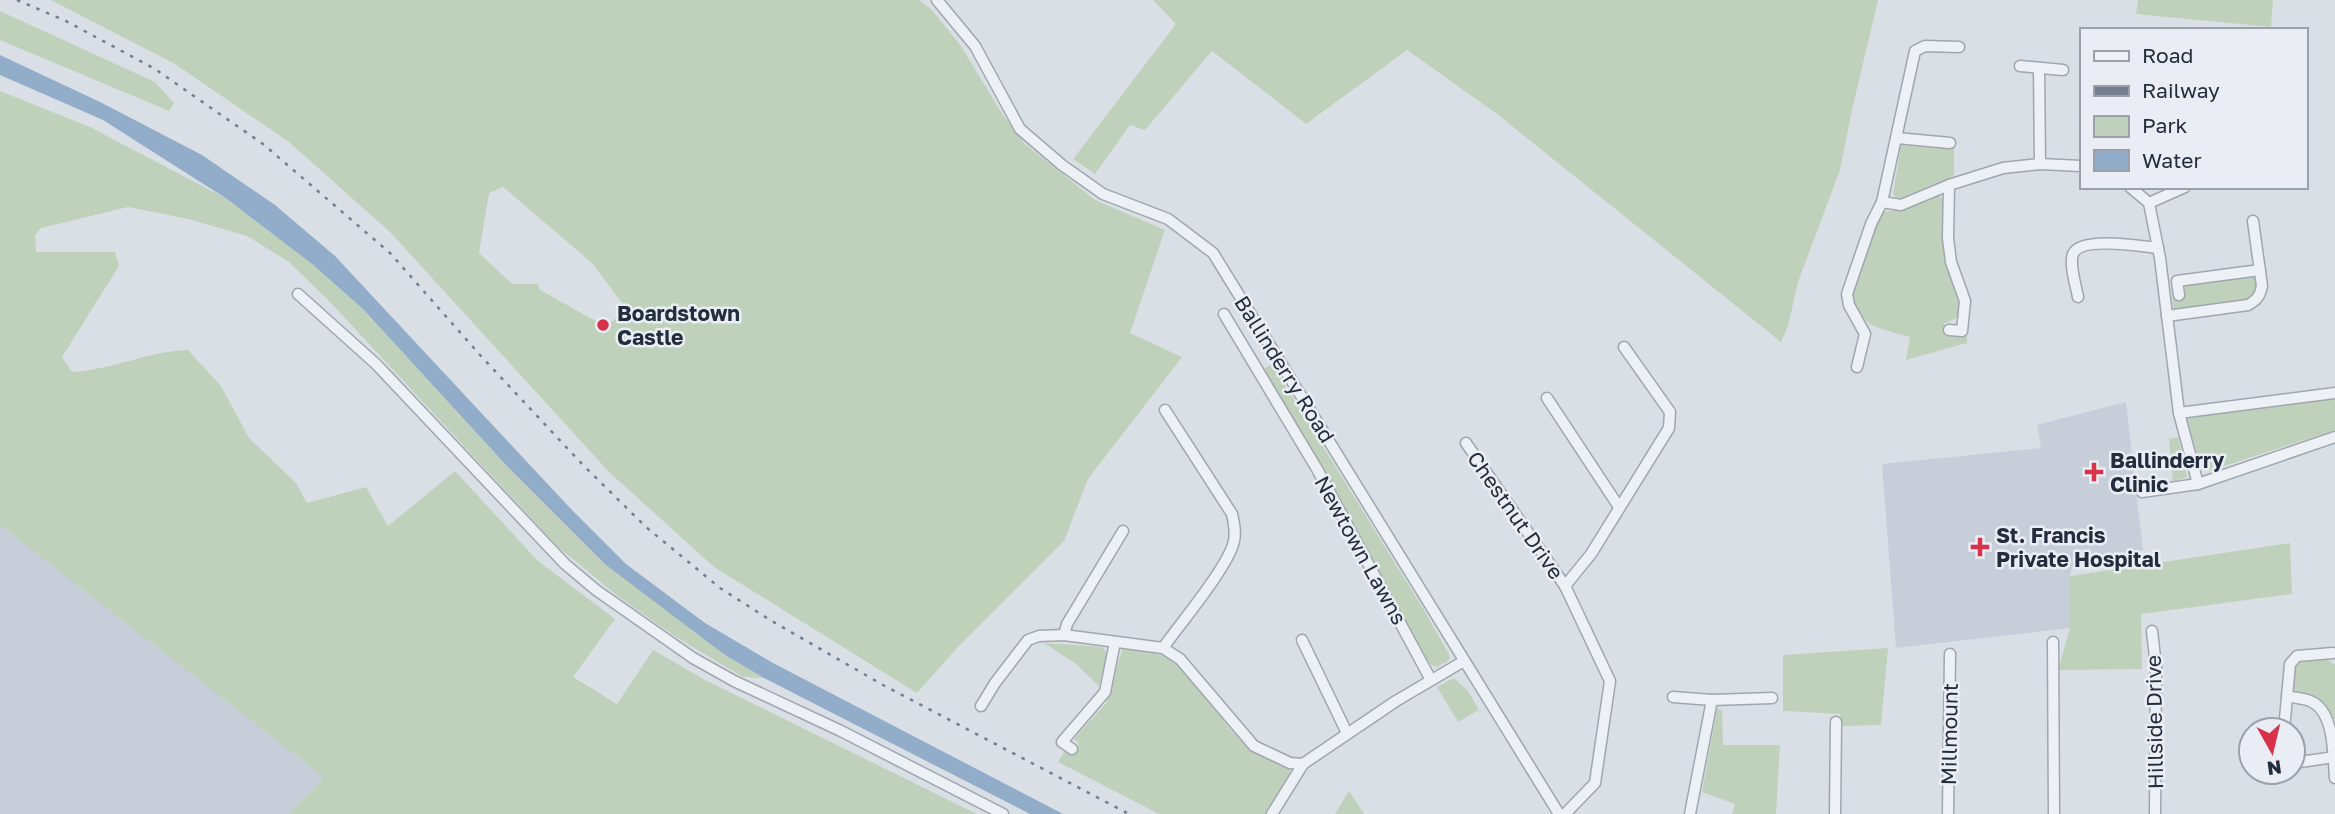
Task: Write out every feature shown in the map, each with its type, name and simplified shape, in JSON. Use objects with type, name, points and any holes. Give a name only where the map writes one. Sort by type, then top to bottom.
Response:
[{"type":"street","name":"Ballinderry Road","points":[[937,0],[975,46],[1020,129],[1062,165],[1103,194],[1168,219],[1213,253],[1464,661],[1562,814]]},
{"type":"street","points":[[1861,363],[1865,334],[1849,305],[1847,294],[1871,224],[1882,202],[1915,51],[1925,46],[1959,47]]},
{"type":"street","points":[[2020,66],[2063,70]]},
{"type":"street","points":[[2039,68],[2040,164]]},
{"type":"street","points":[[1897,138],[1950,143]]},
{"type":"street","points":[[1882,202],[1901,205],[1949,185],[2003,168],[2040,164],[2080,166]]},
{"type":"street","points":[[1949,185],[1948,238],[1951,262],[1965,301],[1962,331],[1950,330]]},
{"type":"street","points":[[2132,189],[2149,203],[2158,247],[2179,413],[2198,484]]},
{"type":"street","points":[[2149,203],[2180,189]]},
{"type":"street","points":[[2167,316],[2248,305],[2255,301],[2262,286],[2253,221]]},
{"type":"street","points":[[2078,297],[2072,256],[2075,250],[2092,243],[2158,247]]},
{"type":"street","points":[[2179,295],[2177,281],[2260,270]]},
{"type":"street","points":[[298,293],[376,364],[565,564],[596,590],[693,658],[734,681],[1003,814]]},
{"type":"street","name":"Newtown Lawns","points":[[1224,314],[1317,469],[1432,680]]},
{"type":"street","name":"Chestnut Drive","points":[[1565,586],[1591,554],[1669,428],[1670,412],[1624,347]]},
{"type":"street","points":[[2179,413],[2335,393]]},
{"type":"street","points":[[1547,398],[1619,507]]},
{"type":"street","points":[[1163,648],[1220,569],[1234,543],[1235,529],[1232,514],[1165,410]]},
{"type":"street","points":[[2142,492],[2198,484],[2335,437]]},
{"type":"street","name":"Chestnut Drive","points":[[1466,443],[1565,586],[1610,681],[1595,783],[1562,814]]},
{"type":"street","points":[[1064,635],[1067,624],[1123,531]]},
{"type":"street","name":"Hillside Drive","points":[[2152,631],[2156,666],[2155,814]]},
{"type":"street","points":[[981,706],[1028,640],[1039,636],[1064,635],[1163,648],[1180,659],[1254,746],[1290,763],[1303,764],[1464,661]]},
{"type":"street","points":[[1302,640],[1348,733]]},
{"type":"street","points":[[1072,749],[1062,743],[1105,692],[1115,642]]},
{"type":"street","points":[[2053,642],[2054,814]]},
{"type":"street","name":"Millmount","points":[[1948,814],[1950,653]]},
{"type":"street","points":[[2285,716],[2290,664],[2298,656],[2333,653]]},
{"type":"street","points":[[2287,696],[2311,701],[2323,711],[2329,727],[2335,778]]},
{"type":"street","points":[[1673,697],[1712,700],[1772,698]]},
{"type":"street","points":[[1690,814],[1712,700]]},
{"type":"street","points":[[1835,814],[1836,722]]},
{"type":"street","points":[[2307,760],[2334,757]]},
{"type":"street","points":[[1272,814],[1303,764]]},
{"type":"shaded area","name":"St. Francis Private Hospital","points":[[2126,402],[2143,550],[2072,567],[2070,628],[1896,648],[1882,464],[2041,448],[2037,425]]},
{"type":"shaded area","points":[[0,525],[325,777],[289,814],[0,814]]},
{"type":"green space","points":[[51,0],[919,0],[932,10],[961,46],[1003,115],[1025,144],[1095,200],[1165,230],[1130,333],[1182,357],[1088,479],[1064,541],[956,649],[917,693],[714,567],[609,472],[391,233],[289,142],[175,64]],"holes":[[[503,187],[592,263],[628,311],[605,326],[540,290],[538,284],[512,284],[479,253],[489,193]]]},
{"type":"green space","points":[[1153,0],[1878,0],[1840,170],[1798,282],[1788,326],[1781,342],[1497,114],[1407,50],[1306,124],[1212,51],[1145,130],[1130,125],[1095,174],[1073,159],[1176,24]]},
{"type":"green space","points":[[2138,0],[2273,0],[2271,27],[2136,14]]},
{"type":"green space","points":[[0,11],[155,82],[174,103],[169,111],[0,40]]},
{"type":"green space","points":[[0,91],[90,127],[227,199],[312,264],[363,309],[506,465],[725,655],[764,678],[743,677],[676,637],[619,597],[558,547],[329,301],[289,262],[247,236],[188,219],[128,207],[41,228],[35,235],[36,252],[115,252],[119,266],[62,357],[72,372],[188,350],[221,386],[249,438],[296,483],[307,503],[366,487],[388,526],[455,471],[538,561],[615,619],[573,677],[617,704],[653,650],[707,681],[977,814],[289,814],[324,777],[0,525]]},
{"type":"green space","points":[[1901,145],[1954,147],[1954,176],[1898,199],[1893,194]]},
{"type":"green space","points":[[1937,196],[1943,201],[1943,252],[1960,307],[1956,318],[1944,324],[1945,336],[1967,336],[1967,343],[1906,360],[1910,337],[1872,325],[1853,306],[1850,295],[1882,212],[1901,210]]},
{"type":"green space","points":[[2251,276],[2257,279],[2259,286],[2247,300],[2174,309],[2172,298],[2184,296],[2185,287],[2189,283]]},
{"type":"green space","points":[[1272,364],[1424,610],[1450,656],[1448,661],[1437,667],[1431,665],[1411,635],[1361,537],[1262,370]]},
{"type":"green space","points":[[2335,387],[2335,430],[2209,471],[2200,464],[2187,419],[2194,406]]},
{"type":"green space","points":[[2178,437],[2187,477],[2173,481],[2169,439]]},
{"type":"green space","points":[[2290,543],[2292,594],[2141,614],[2142,669],[2058,670],[2070,628],[2070,576]]},
{"type":"green space","points":[[1044,643],[1102,647],[1107,653],[1099,686],[1076,664]]},
{"type":"green space","points":[[1888,648],[1881,725],[1841,726],[1840,714],[1783,711],[1783,655]]},
{"type":"green space","points":[[1133,649],[1161,655],[1177,665],[1236,736],[1258,753],[1290,770],[1289,779],[1266,814],[1159,814],[1058,762],[1065,750],[1072,754],[1079,744],[1074,739],[1106,703],[1122,650]]},
{"type":"green space","points":[[2326,659],[2335,665],[2335,719],[2319,699],[2292,689],[2295,664],[2305,660]]},
{"type":"green space","points":[[1454,678],[1468,691],[1479,710],[1458,722],[1437,687]]},
{"type":"green space","points":[[1717,709],[1722,710],[1723,745],[1780,745],[1776,814],[1732,814],[1735,804],[1702,792]]},
{"type":"green space","points":[[1349,791],[1364,814],[1335,814]]},
{"type":"water","points":[[0,55],[100,102],[202,155],[275,205],[335,256],[570,508],[626,564],[705,623],[773,663],[1063,814],[1030,814],[764,678],[725,655],[606,565],[506,465],[363,309],[312,264],[227,199],[103,120],[0,75]]},
{"type":"railway","points":[[17,0],[66,21],[155,69],[263,144],[390,253],[582,464],[646,527],[720,588],[883,685],[1129,814]]},
{"type":"place","name":"Boardstown Castle","points":[[603,325]]},
{"type":"place","name":"Ballinderry Clinic","points":[[2094,472]]},
{"type":"place","name":"St. Francis Private Hospital","points":[[1980,547]]}]
